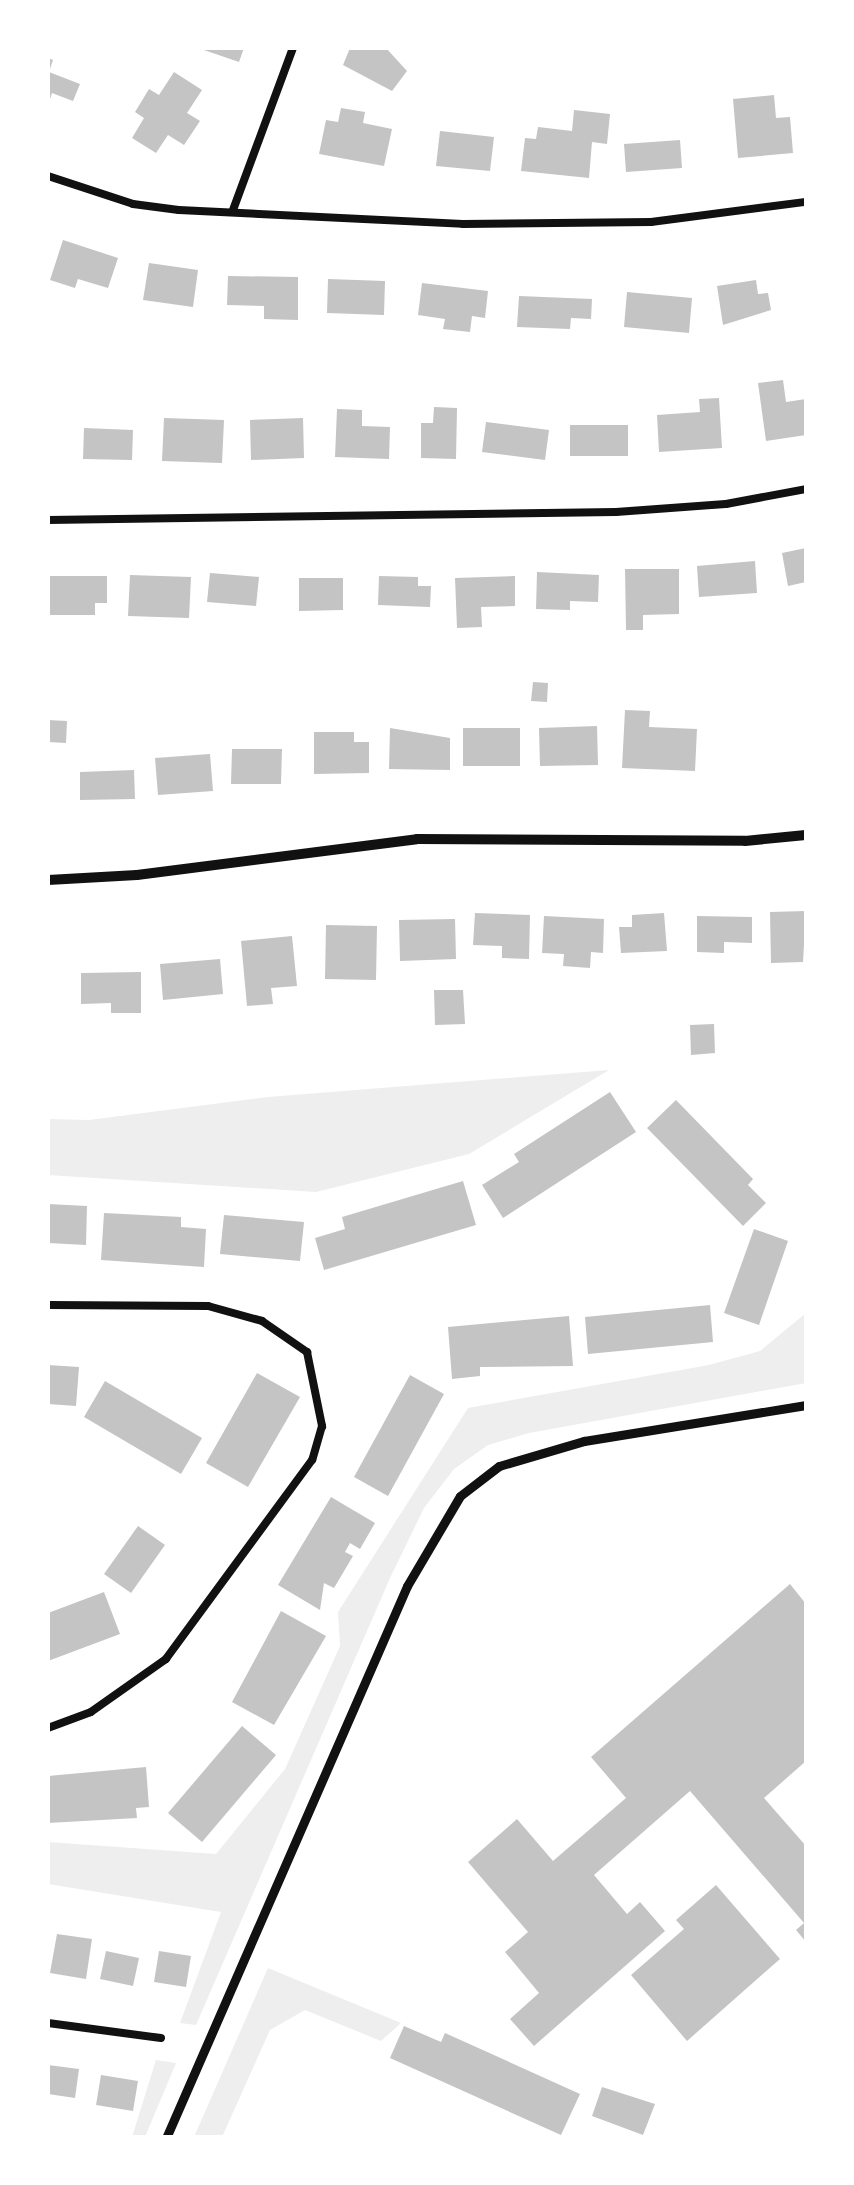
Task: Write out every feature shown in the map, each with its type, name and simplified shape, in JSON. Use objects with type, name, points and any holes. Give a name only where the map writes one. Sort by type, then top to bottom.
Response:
[{"type":"main road","points":[[48,880],[137,876],[417,840],[745,841],[806,835]]},
{"type":"street","points":[[232,210],[292,48]]},
{"type":"street","points":[[48,176],[132,204],[573,226],[806,202]]},
{"type":"street","points":[[48,520],[616,512],[726,504],[806,489]]},
{"type":"street","points":[[48,1305],[208,1306],[262,1321],[307,1352],[322,1426],[312,1460],[166,1659],[91,1712],[48,1728]]},
{"type":"street","points":[[166,2138],[407,1586],[460,1496],[499,1466],[584,1441],[806,1406]]},
{"type":"street","points":[[48,2023],[161,2038]]},
{"type":"shaded area","points":[[609,1070],[469,1154],[316,1192],[48,1175],[48,1119],[89,1120],[268,1097]]},
{"type":"shaded area","points":[[806,1313],[806,1383],[529,1433],[488,1445],[454,1469],[424,1508],[390,1578],[196,2025],[180,2023],[221,1912],[48,1884],[48,1842],[216,1854],[285,1769],[340,1646],[338,1612],[468,1408],[709,1365],[760,1351]]},
{"type":"shaded area","points":[[268,1968],[401,2023],[381,2041],[305,2010],[270,2030],[222,2137],[194,2137]]},
{"type":"shaded area","points":[[156,2060],[176,2063],[145,2137],[132,2137]]},
{"type":"building","points":[[198,48],[244,48],[239,62]]},
{"type":"building","points":[[350,48],[386,48],[407,71],[392,91],[343,65]]},
{"type":"building","points":[[48,58],[53,60],[49,72],[80,84],[73,101],[52,93],[48,105]]},
{"type":"building","points":[[174,72],[202,90],[187,113],[200,121],[184,145],[168,135],[156,153],[132,138],[144,118],[135,112],[149,89],[159,95]]},
{"type":"building","points":[[774,95],[776,118],[790,117],[793,153],[738,158],[733,99]]},
{"type":"building","points":[[341,108],[365,112],[363,123],[392,129],[384,166],[319,154],[326,120],[338,122]]},
{"type":"building","points":[[574,110],[610,114],[607,144],[592,142],[589,178],[521,171],[525,138],[536,139],[538,127],[572,131]]},
{"type":"building","points":[[440,131],[494,137],[490,171],[436,166]]},
{"type":"building","points":[[680,140],[682,168],[626,172],[624,144]]},
{"type":"building","points":[[63,240],[118,258],[108,288],[78,279],[75,288],[50,280]]},
{"type":"building","points":[[149,263],[198,270],[193,307],[143,300]]},
{"type":"building","points":[[228,276],[298,277],[298,320],[264,319],[264,306],[227,305]]},
{"type":"building","points":[[328,279],[385,281],[384,315],[327,313]]},
{"type":"building","points":[[756,280],[758,294],[768,293],[771,310],[723,325],[717,286]]},
{"type":"building","points":[[422,283],[488,291],[485,318],[472,316],[470,332],[443,329],[445,319],[418,315]]},
{"type":"building","points":[[627,292],[692,298],[689,333],[624,327]]},
{"type":"building","points":[[519,296],[592,299],[591,319],[571,318],[570,329],[517,327]]},
{"type":"building","points":[[783,380],[786,402],[806,399],[806,435],[766,441],[758,383]]},
{"type":"building","points":[[719,398],[722,448],[659,452],[657,415],[700,412],[699,399]]},
{"type":"building","points":[[434,407],[457,408],[456,459],[421,458],[421,423],[433,423]]},
{"type":"building","points":[[337,409],[362,410],[362,426],[390,427],[389,459],[335,457]]},
{"type":"building","points":[[164,418],[224,420],[222,463],[162,461]]},
{"type":"building","points":[[303,418],[304,458],[251,460],[250,420]]},
{"type":"building","points":[[486,422],[549,430],[545,460],[482,452]]},
{"type":"building","points":[[570,425],[628,425],[628,456],[570,456]]},
{"type":"building","points":[[84,428],[133,430],[132,460],[83,459]]},
{"type":"building","points":[[806,548],[806,582],[788,586],[782,553]]},
{"type":"building","points":[[755,561],[757,593],[699,597],[697,566]]},
{"type":"building","points":[[625,569],[679,569],[679,614],[643,615],[643,630],[626,630]]},
{"type":"building","points":[[537,572],[599,575],[598,602],[570,601],[570,610],[536,609]]},
{"type":"building","points":[[210,573],[259,577],[256,606],[207,602]]},
{"type":"building","points":[[130,575],[191,577],[189,618],[128,616]]},
{"type":"building","points":[[50,576],[107,576],[107,603],[95,603],[95,615],[50,615]]},
{"type":"building","points":[[379,576],[418,577],[418,586],[431,586],[430,607],[378,605]]},
{"type":"building","points":[[515,576],[515,606],[481,607],[482,627],[457,628],[455,578]]},
{"type":"building","points":[[299,578],[343,578],[343,610],[299,611]]},
{"type":"building","points":[[533,682],[548,683],[547,702],[531,701]]},
{"type":"building","points":[[625,710],[650,711],[649,727],[697,729],[695,771],[622,768]]},
{"type":"building","points":[[48,720],[67,721],[66,743],[48,742]]},
{"type":"building","points":[[597,726],[598,765],[540,766],[539,728]]},
{"type":"building","points":[[390,728],[450,738],[450,770],[389,769]]},
{"type":"building","points":[[463,728],[520,728],[520,766],[463,766]]},
{"type":"building","points":[[314,732],[354,732],[354,742],[369,742],[369,773],[314,774]]},
{"type":"building","points":[[232,749],[282,749],[281,784],[231,784]]},
{"type":"building","points":[[210,754],[213,791],[158,795],[155,758]]},
{"type":"building","points":[[134,770],[135,799],[80,800],[80,772]]},
{"type":"building","points":[[806,911],[803,962],[771,963],[770,912]]},
{"type":"building","points":[[475,913],[530,915],[529,959],[502,958],[502,946],[473,945]]},
{"type":"building","points":[[664,913],[667,951],[621,953],[619,927],[632,927],[632,915]]},
{"type":"building","points":[[544,916],[604,919],[603,953],[591,952],[590,968],[563,966],[564,954],[542,953]]},
{"type":"building","points":[[697,916],[752,917],[752,943],[724,942],[724,953],[697,952]]},
{"type":"building","points":[[455,919],[456,959],[400,961],[399,920]]},
{"type":"building","points":[[326,925],[377,926],[376,980],[325,979]]},
{"type":"building","points":[[292,936],[297,986],[271,988],[273,1004],[247,1006],[241,941]]},
{"type":"building","points":[[220,959],[223,994],[163,1000],[160,964]]},
{"type":"building","points":[[141,972],[141,1013],[111,1013],[111,1003],[81,1004],[81,973]]},
{"type":"building","points":[[434,990],[463,990],[465,1024],[435,1025]]},
{"type":"building","points":[[714,1024],[715,1053],[691,1055],[690,1025]]},
{"type":"building","points":[[610,1092],[636,1132],[503,1218],[482,1185],[519,1162],[514,1154]]},
{"type":"building","points":[[676,1100],[753,1179],[748,1185],[766,1203],[743,1226],[647,1128]]},
{"type":"building","points":[[463,1181],[476,1225],[324,1270],[315,1238],[345,1229],[342,1217]]},
{"type":"building","points":[[48,1204],[87,1206],[86,1245],[48,1243]]},
{"type":"building","points":[[104,1213],[181,1217],[181,1227],[206,1229],[204,1267],[101,1260]]},
{"type":"building","points":[[224,1215],[304,1222],[300,1261],[220,1254]]},
{"type":"building","points":[[754,1229],[788,1241],[759,1325],[724,1313]]},
{"type":"building","points":[[710,1305],[713,1342],[588,1354],[585,1317]]},
{"type":"building","points":[[569,1316],[573,1366],[480,1367],[480,1376],[452,1379],[448,1327]]},
{"type":"building","points":[[48,1365],[79,1367],[76,1406],[48,1404]]},
{"type":"building","points":[[257,1373],[300,1397],[248,1487],[206,1463]]},
{"type":"building","points":[[410,1375],[444,1394],[388,1496],[354,1477]]},
{"type":"building","points":[[105,1381],[202,1438],[181,1474],[84,1417]]},
{"type":"building","points":[[331,1497],[375,1523],[360,1549],[350,1543],[345,1552],[353,1556],[334,1588],[324,1583],[320,1610],[278,1585]]},
{"type":"building","points":[[138,1526],[165,1545],[131,1593],[104,1574]]},
{"type":"building","points":[[790,1584],[806,1604],[806,1761],[764,1798],[806,1846],[806,1942],[796,1930],[804,1923],[690,1791],[594,1875],[627,1914],[640,1902],[665,1931],[534,2046],[510,2019],[539,1993],[505,1952],[528,1932],[468,1862],[517,1819],[553,1861],[626,1798],[591,1757]]},
{"type":"building","points":[[104,1592],[120,1634],[48,1661],[48,1613]]},
{"type":"building","points":[[281,1611],[326,1636],[274,1725],[232,1702]]},
{"type":"building","points":[[242,1726],[276,1755],[202,1842],[168,1813]]},
{"type":"building","points":[[146,1767],[149,1807],[136,1808],[137,1818],[48,1823],[48,1776]]},
{"type":"building","points":[[716,1885],[780,1959],[687,2041],[631,1975],[684,1929],[676,1920]]},
{"type":"building","points":[[57,1934],[92,1939],[86,1979],[50,1973]]},
{"type":"building","points":[[106,1951],[139,1958],[133,1986],[100,1979]]},
{"type":"building","points":[[159,1951],[191,1956],[186,1987],[154,1982]]},
{"type":"building","points":[[404,2026],[441,2042],[445,2033],[580,2094],[561,2135],[390,2058]]},
{"type":"building","points":[[48,2065],[79,2069],[75,2098],[48,2094]]},
{"type":"building","points":[[101,2075],[138,2081],[133,2111],[96,2105]]},
{"type":"building","points":[[602,2087],[655,2104],[643,2135],[592,2116]]}]
